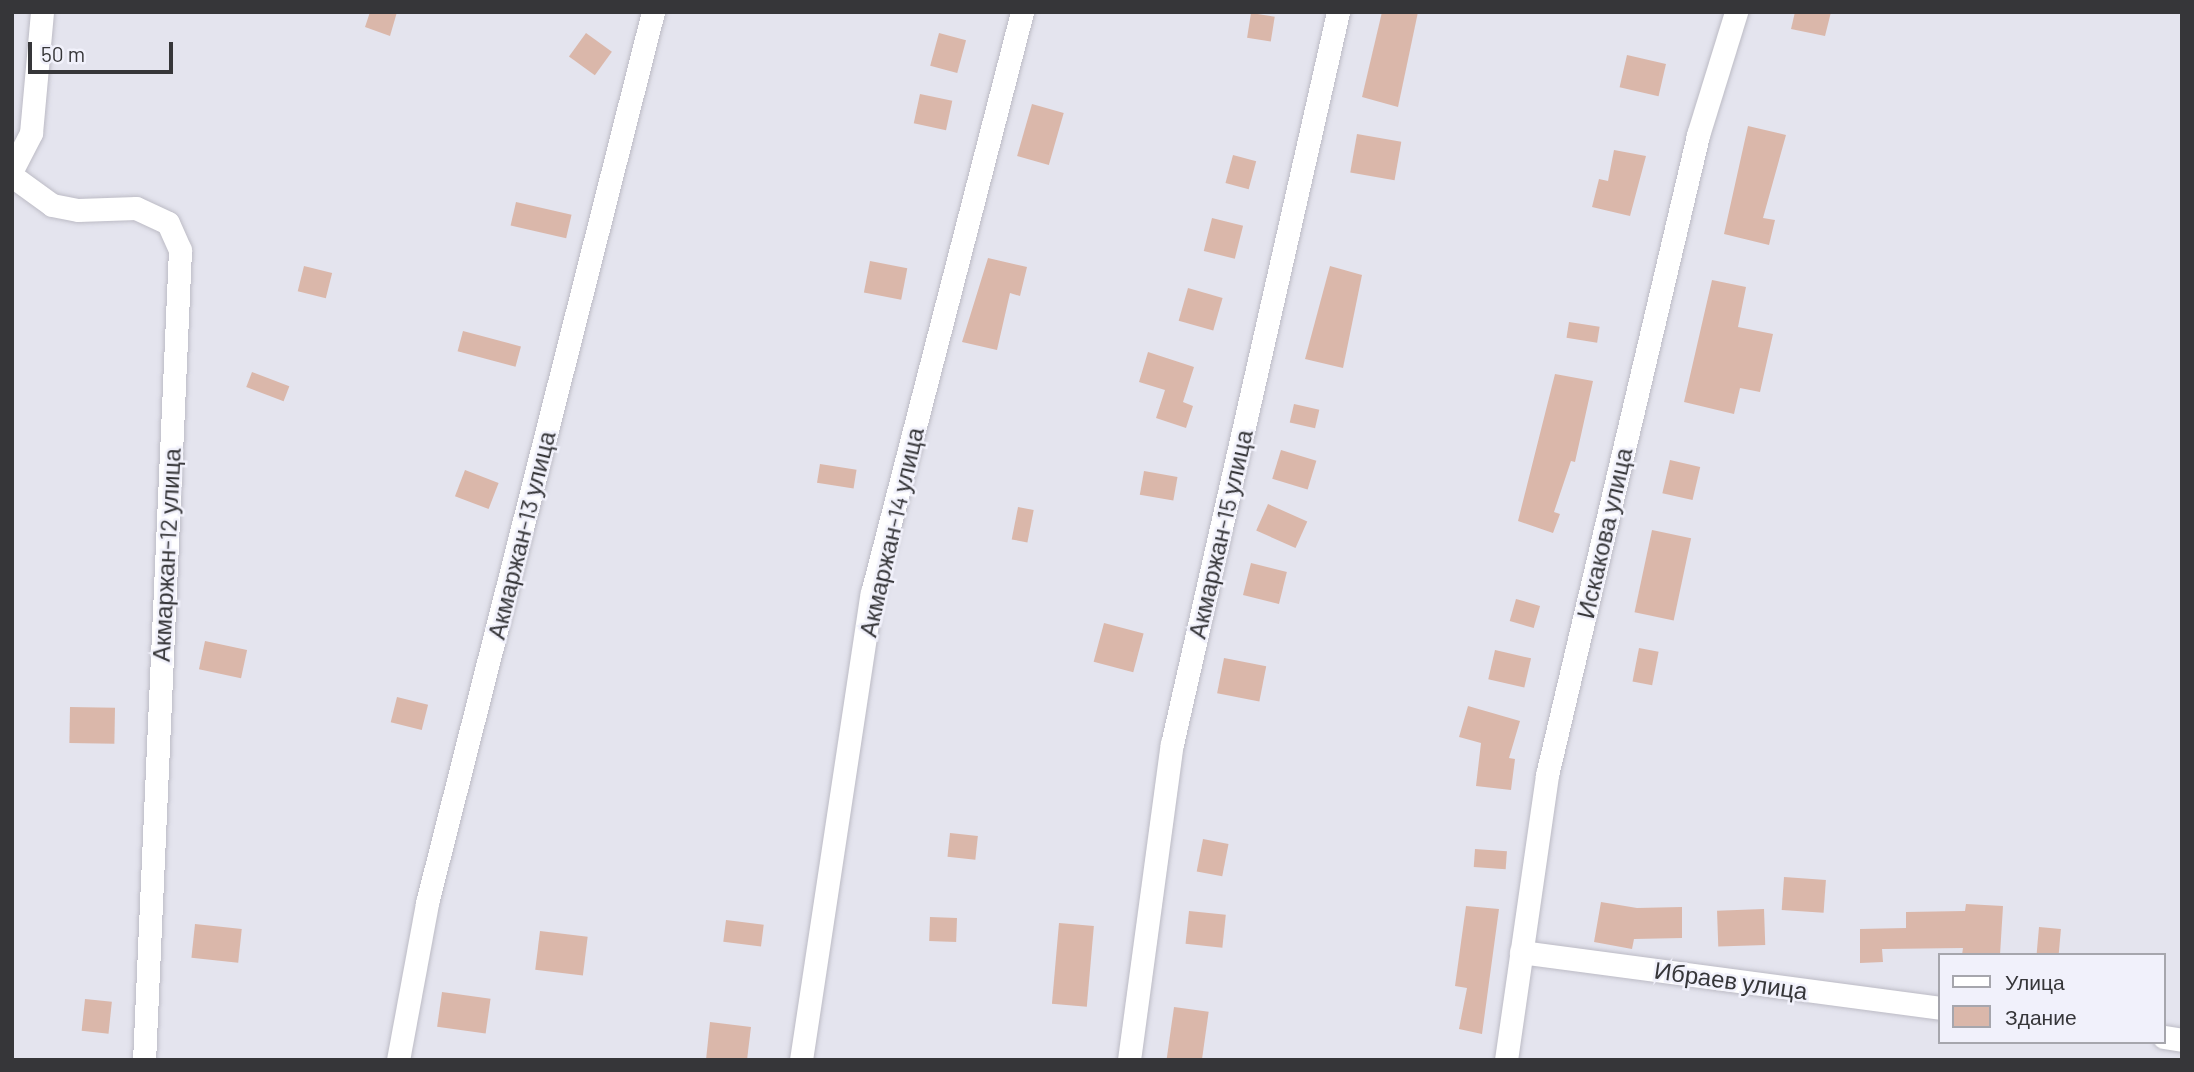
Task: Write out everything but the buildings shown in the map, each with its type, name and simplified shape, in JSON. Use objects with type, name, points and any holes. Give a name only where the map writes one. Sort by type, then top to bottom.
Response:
[{"type":"street","points":[[12,170],[31,134],[42,12]]},
{"type":"street","name":"Акмаржан-13 улица","points":[[398,1060],[428,903],[653,12]]},
{"type":"street","name":"Акмаржан-14 улица","points":[[801,1060],[872,593],[1022,12]]},
{"type":"street","name":"Акмаржан-15 улица","points":[[1129,1060],[1172,744],[1338,12]]},
{"type":"street","name":"Искакова улица","points":[[1506,1060],[1547,775],[1698,135],[1735,12]]},
{"type":"street","name":"Акмаржан-12 улица","points":[[12,176],[52,205],[78,210],[136,208],[167,223],[180,250],[144,1060]]},
{"type":"street","name":"Ибраев улица","points":[[1521,952],[1938,1008]]}]
